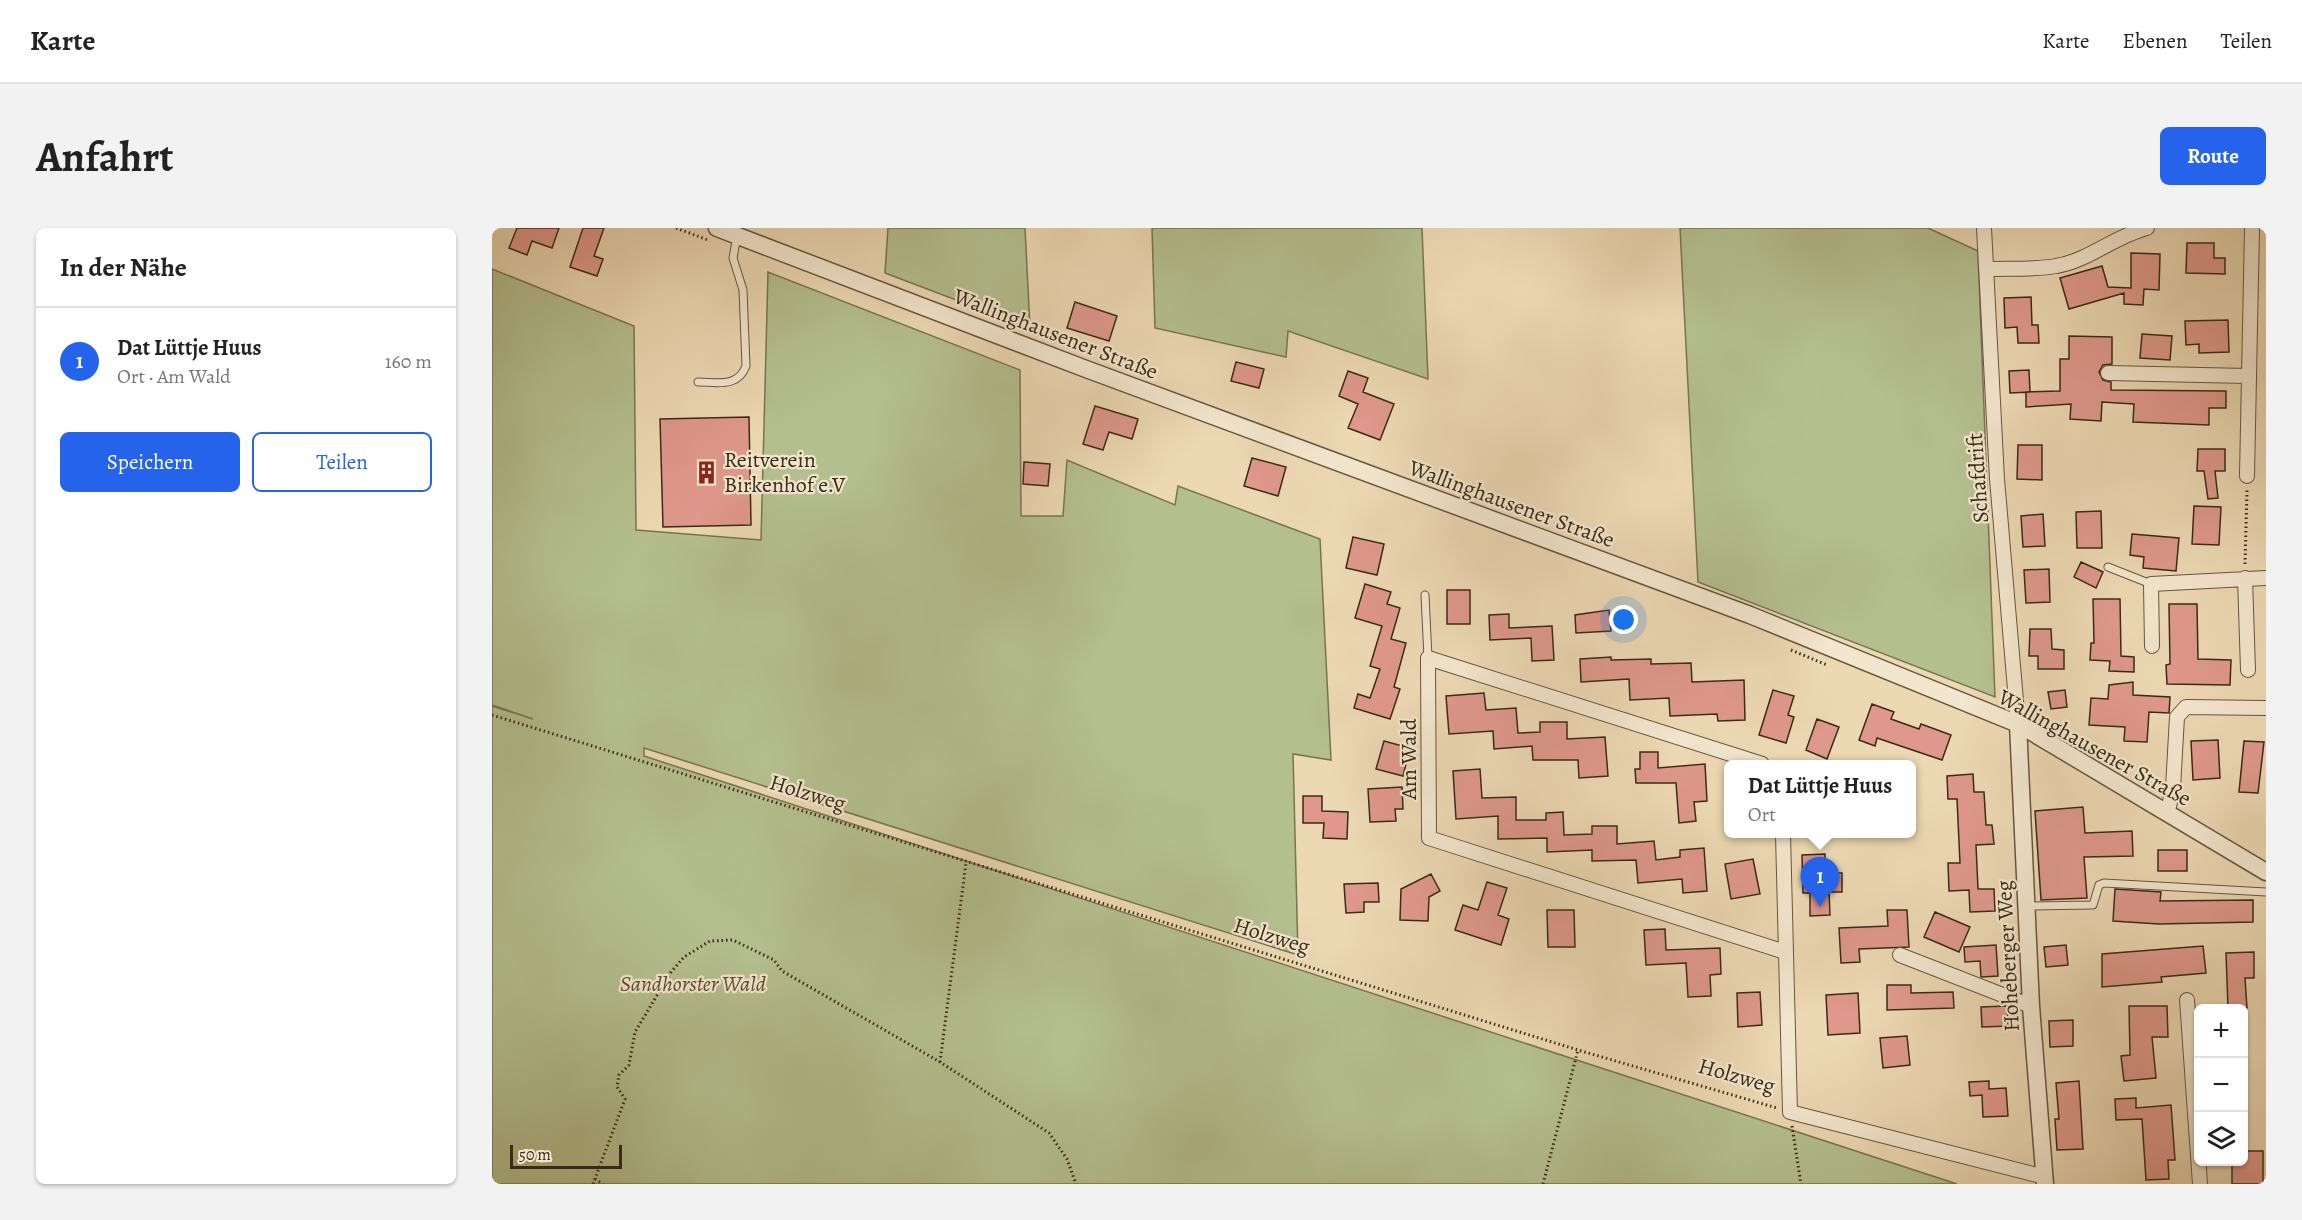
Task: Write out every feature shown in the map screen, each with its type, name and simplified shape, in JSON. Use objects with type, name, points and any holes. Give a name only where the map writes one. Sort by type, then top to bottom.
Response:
[{"type":"street","name":"Wallinghausener Straße","points":[[717,228],[735,243],[1086,369],[1750,615],[2018,724],[2168,811],[2266,872]]},
{"type":"street","name":"Schafdrift","points":[[1984,228],[1997,479],[2018,724]]},
{"type":"street","points":[[1986,268],[2056,266],[2102,248],[2129,232],[2147,228]]},
{"type":"street","points":[[2247,476],[2252,228]]},
{"type":"street","points":[[2108,373],[2248,376]]},
{"type":"street","points":[[2245,578],[2248,670]]},
{"type":"street","points":[[2152,646],[2151,584],[2266,578]]},
{"type":"street","points":[[1428,658],[1746,760]]},
{"type":"street","name":"Am Wald","points":[[1428,658],[1429,838],[1785,952]]},
{"type":"street","points":[[2168,811],[2173,788],[2177,717],[2186,707],[2266,708]]},
{"type":"street","name":"Hoheberger Weg","points":[[2018,724],[2031,1006],[2045,1180]]},
{"type":"street","points":[[1783,838],[1790,1112]]},
{"type":"street","points":[[1900,955],[2031,1006]]},
{"type":"street","points":[[2187,1000],[2200,1184]]},
{"type":"street","name":"Holzweg","points":[[1790,1112],[2045,1180]]},
{"type":"lane","points":[[698,382],[732,382],[743,374],[746,366],[743,290],[733,258],[735,243]]},
{"type":"lane","points":[[2108,567],[2151,584]]},
{"type":"lane","points":[[1425,595],[1428,658]]},
{"type":"lane","points":[[2026,906],[2093,905],[2099,885],[2104,883],[2266,892]]},
{"type":"path","points":[[676,228],[735,243]]},
{"type":"path","points":[[2245,578],[2247,476]]},
{"type":"path","points":[[1782,645],[1835,668]]},
{"type":"path","name":"Holzweg","points":[[492,715],[966,863],[1578,1050],[1790,1112]]},
{"type":"path","points":[[940,1062],[966,863]]},
{"type":"path","points":[[603,1184],[594,1182],[625,1099],[617,1088],[620,1075],[629,1065],[635,1032],[671,972],[684,957],[710,940],[734,940],[774,960],[782,971],[940,1062],[1049,1133],[1067,1159],[1076,1184]]},
{"type":"path","points":[[1544,1184],[1578,1050]]},
{"type":"path","points":[[1790,1112],[1801,1184]]},
{"type":"green space","points":[[888,228],[1025,228],[1030,328],[885,273]]},
{"type":"green space","points":[[1152,228],[1422,228],[1428,379],[1288,331],[1286,357],[1155,328]]},
{"type":"green space","points":[[1680,228],[1928,228],[1978,251],[1995,697],[1698,582]]},
{"type":"green space","name":"Sandhorster Wald","points":[[492,269],[634,326],[636,530],[761,540],[768,272],[1020,370],[1021,516],[1063,516],[1067,460],[1175,505],[1178,486],[1320,539],[1331,760],[1293,754],[1298,955],[644,748],[644,756],[1957,1184],[492,1184],[492,706],[533,719],[492,705]]},
{"type":"building","points":[[517,228],[559,228],[552,248],[532,241],[527,255],[509,248]]},
{"type":"building","points":[[583,228],[604,228],[594,256],[603,259],[597,276],[570,267]]},
{"type":"building","points":[[2187,243],[2214,243],[2214,258],[2225,258],[2225,274],[2186,273]]},
{"type":"building","points":[[2131,253],[2160,254],[2159,290],[2144,289],[2143,305],[2124,304],[2124,293],[2069,309],[2060,278],[2102,266],[2108,287],[2131,288]]},
{"type":"building","points":[[2031,297],[2032,325],[2038,325],[2039,343],[2018,343],[2017,327],[2005,328],[2004,298]]},
{"type":"building","points":[[1075,302],[1117,316],[1109,341],[1067,328]]},
{"type":"building","points":[[2228,320],[2229,352],[2199,353],[2199,344],[2186,345],[2185,321]]},
{"type":"building","points":[[2142,334],[2172,336],[2170,360],[2140,358]]},
{"type":"building","points":[[2069,336],[2112,337],[2112,364],[2103,365],[2099,372],[2103,380],[2111,382],[2111,390],[2226,391],[2226,408],[2209,408],[2209,425],[2133,422],[2134,404],[2102,402],[2101,421],[2070,419],[2071,404],[2026,407],[2026,392],[2060,391],[2060,359],[2069,359]]},
{"type":"building","points":[[1236,362],[1264,369],[1259,388],[1231,381]]},
{"type":"building","points":[[2029,370],[2030,392],[2010,393],[2009,371]]},
{"type":"building","points":[[1348,371],[1368,378],[1363,392],[1394,404],[1380,440],[1348,428],[1358,404],[1339,396]]},
{"type":"building","points":[[1095,406],[1138,419],[1132,439],[1109,432],[1103,450],[1083,444]]},
{"type":"building","name":"Reitverein Birkenhof e.V","points":[[749,417],[751,525],[663,527],[660,419]]},
{"type":"building","points":[[2018,445],[2042,445],[2042,480],[2017,479]]},
{"type":"building","points":[[2198,449],[2225,449],[2225,471],[2215,471],[2218,498],[2208,499],[2204,471],[2197,471]]},
{"type":"building","points":[[1252,458],[1286,467],[1278,496],[1244,486]]},
{"type":"building","points":[[1024,462],[1050,464],[1048,486],[1023,484]]},
{"type":"building","points":[[2194,506],[2221,507],[2219,545],[2192,544]]},
{"type":"building","points":[[2101,511],[2102,548],[2077,548],[2076,512]]},
{"type":"building","points":[[2043,514],[2045,546],[2023,547],[2021,516]]},
{"type":"building","points":[[2132,534],[2179,538],[2176,571],[2143,568],[2144,557],[2130,555]]},
{"type":"building","points":[[1353,537],[1384,544],[1377,575],[1346,568]]},
{"type":"building","points":[[2081,562],[2103,572],[2096,588],[2074,577]]},
{"type":"building","points":[[2049,569],[2050,602],[2026,603],[2024,570]]},
{"type":"building","points":[[1365,584],[1391,592],[1387,604],[1400,608],[1391,639],[1406,643],[1394,687],[1400,689],[1390,719],[1354,708],[1358,694],[1370,698],[1380,669],[1370,666],[1382,626],[1355,618]]},
{"type":"building","points":[[1447,590],[1470,590],[1470,624],[1447,624]]},
{"type":"building","points":[[2093,599],[2120,599],[2121,656],[2134,657],[2134,672],[2109,671],[2110,661],[2090,660],[2091,643],[2094,643]]},
{"type":"building","points":[[2169,604],[2197,604],[2198,659],[2231,660],[2230,685],[2167,684],[2166,665],[2170,664]]},
{"type":"building","points":[[1609,610],[1611,631],[1576,633],[1575,615]]},
{"type":"building","points":[[1509,614],[1509,628],[1552,626],[1554,660],[1532,661],[1531,638],[1490,640],[1489,615]]},
{"type":"building","points":[[2030,629],[2051,629],[2052,649],[2064,650],[2064,669],[2038,669],[2038,656],[2029,656]]},
{"type":"building","points":[[1611,657],[1611,660],[1651,659],[1651,664],[1691,663],[1692,682],[1744,680],[1745,720],[1718,721],[1717,714],[1670,716],[1669,698],[1630,700],[1629,679],[1581,682],[1580,659]]},
{"type":"building","points":[[2133,682],[2133,695],[2170,697],[2169,713],[2149,712],[2147,742],[2124,741],[2125,727],[2089,725],[2091,698],[2108,699],[2109,685]]},
{"type":"building","points":[[1773,690],[1794,696],[1788,715],[1794,717],[1786,743],[1759,735]]},
{"type":"building","points":[[2065,690],[2067,707],[2051,709],[2048,692]]},
{"type":"building","points":[[1484,693],[1486,710],[1516,708],[1518,733],[1540,732],[1540,722],[1567,722],[1567,739],[1605,737],[1608,776],[1579,778],[1578,760],[1533,760],[1532,746],[1494,749],[1493,731],[1449,734],[1446,696]]},
{"type":"building","points":[[1872,704],[1894,712],[1891,719],[1919,729],[1921,724],[1951,735],[1942,760],[1877,738],[1875,746],[1859,740]]},
{"type":"building","points":[[1817,719],[1839,727],[1827,759],[1806,750]]},
{"type":"building","points":[[2218,740],[2220,778],[2193,780],[2191,741]]},
{"type":"building","points":[[1384,741],[1410,748],[1403,776],[1376,769]]},
{"type":"building","points":[[2244,741],[2264,742],[2258,793],[2239,792]]},
{"type":"building","points":[[1640,752],[1658,752],[1658,768],[1705,764],[1707,801],[1694,802],[1696,821],[1679,823],[1676,783],[1636,783],[1635,769],[1640,769]]},
{"type":"building","points":[[1480,769],[1482,798],[1516,797],[1516,820],[1546,820],[1546,813],[1563,812],[1564,835],[1592,834],[1592,826],[1617,826],[1617,844],[1654,841],[1656,860],[1680,857],[1680,850],[1704,848],[1707,891],[1683,893],[1682,879],[1638,883],[1636,860],[1592,861],[1592,850],[1547,852],[1547,838],[1498,839],[1498,816],[1456,819],[1453,771]]},
{"type":"building","points":[[1973,774],[1974,792],[1984,792],[1986,825],[1992,825],[1994,844],[1976,845],[1978,889],[1994,889],[1995,911],[1970,912],[1969,890],[1949,891],[1948,863],[1960,863],[1957,799],[1948,799],[1947,776]]},
{"type":"building","points":[[1402,787],[1403,809],[1395,809],[1396,821],[1370,822],[1368,789]]},
{"type":"building","points":[[1303,796],[1322,796],[1322,811],[1348,812],[1347,839],[1323,838],[1324,823],[1303,823]]},
{"type":"building","points":[[2083,807],[2085,833],[2132,831],[2133,856],[2084,857],[2087,898],[2041,900],[2035,811]]},
{"type":"building","points":[[2158,850],[2187,850],[2187,871],[2158,871]]},
{"type":"building","points":[[1825,854],[1825,873],[1842,873],[1842,892],[1829,892],[1830,915],[1810,916],[1810,893],[1803,893],[1802,855]]},
{"type":"building","points":[[1753,859],[1760,894],[1731,899],[1725,864]]},
{"type":"building","points":[[1431,874],[1440,891],[1429,897],[1428,921],[1400,920],[1401,889]]},
{"type":"building","points":[[1487,882],[1507,888],[1498,915],[1509,919],[1501,945],[1455,930],[1463,905],[1478,910]]},
{"type":"building","points":[[1378,883],[1379,902],[1364,902],[1364,912],[1346,913],[1344,884]]},
{"type":"building","points":[[2115,889],[2161,892],[2160,901],[2253,900],[2253,922],[2159,924],[2113,921]]},
{"type":"building","points":[[1547,910],[1574,910],[1575,947],[1548,947]]},
{"type":"building","points":[[1887,910],[1907,910],[1909,947],[1859,949],[1860,962],[1841,963],[1839,928],[1888,926]]},
{"type":"building","points":[[1935,912],[1970,927],[1959,952],[1924,937]]},
{"type":"building","points":[[1665,929],[1666,950],[1720,948],[1721,974],[1710,975],[1711,996],[1688,997],[1686,963],[1646,965],[1644,930]]},
{"type":"building","points":[[1996,945],[1998,976],[1981,977],[1980,961],[1965,962],[1964,947]]},
{"type":"building","points":[[2066,945],[2068,965],[2046,967],[2044,947]]},
{"type":"building","points":[[2203,946],[2206,973],[2161,977],[2162,982],[2102,987],[2102,954]]},
{"type":"building","points":[[2254,952],[2254,978],[2245,978],[2247,1004],[2228,1004],[2226,953]]},
{"type":"building","points":[[1887,985],[1911,985],[1911,993],[1953,992],[1954,1008],[1887,1010]]},
{"type":"building","points":[[1760,992],[1762,1025],[1738,1027],[1737,993]]},
{"type":"building","points":[[1858,993],[1860,1033],[1828,1035],[1826,995]]},
{"type":"building","points":[[2007,1006],[2008,1026],[1982,1027],[1981,1007]]},
{"type":"building","points":[[2129,1006],[2167,1006],[2168,1037],[2152,1037],[2156,1078],[2124,1081],[2121,1056],[2130,1055]]},
{"type":"building","points":[[2073,1020],[2073,1046],[2050,1047],[2049,1021]]},
{"type":"building","points":[[1907,1036],[1910,1065],[1883,1068],[1880,1038]]},
{"type":"building","points":[[1989,1081],[1989,1089],[2006,1088],[2008,1116],[1983,1117],[1982,1095],[1970,1096],[1969,1082]]},
{"type":"building","points":[[2079,1081],[2083,1149],[2057,1150],[2055,1119],[2059,1119],[2056,1083]]},
{"type":"building","points":[[2136,1098],[2136,1108],[2171,1105],[2175,1160],[2168,1160],[2169,1179],[2146,1180],[2142,1119],[2116,1120],[2115,1099]]},
{"type":"building","points":[[2248,1151],[2263,1151],[2263,1184],[2232,1184],[2232,1166],[2248,1166]]},
{"type":"place","name":"Reitverein Birkenhof e.V","points":[[706,472]]},
{"type":"place","name":"Dat Lüttje Huus","points":[[1820,907]]}]
